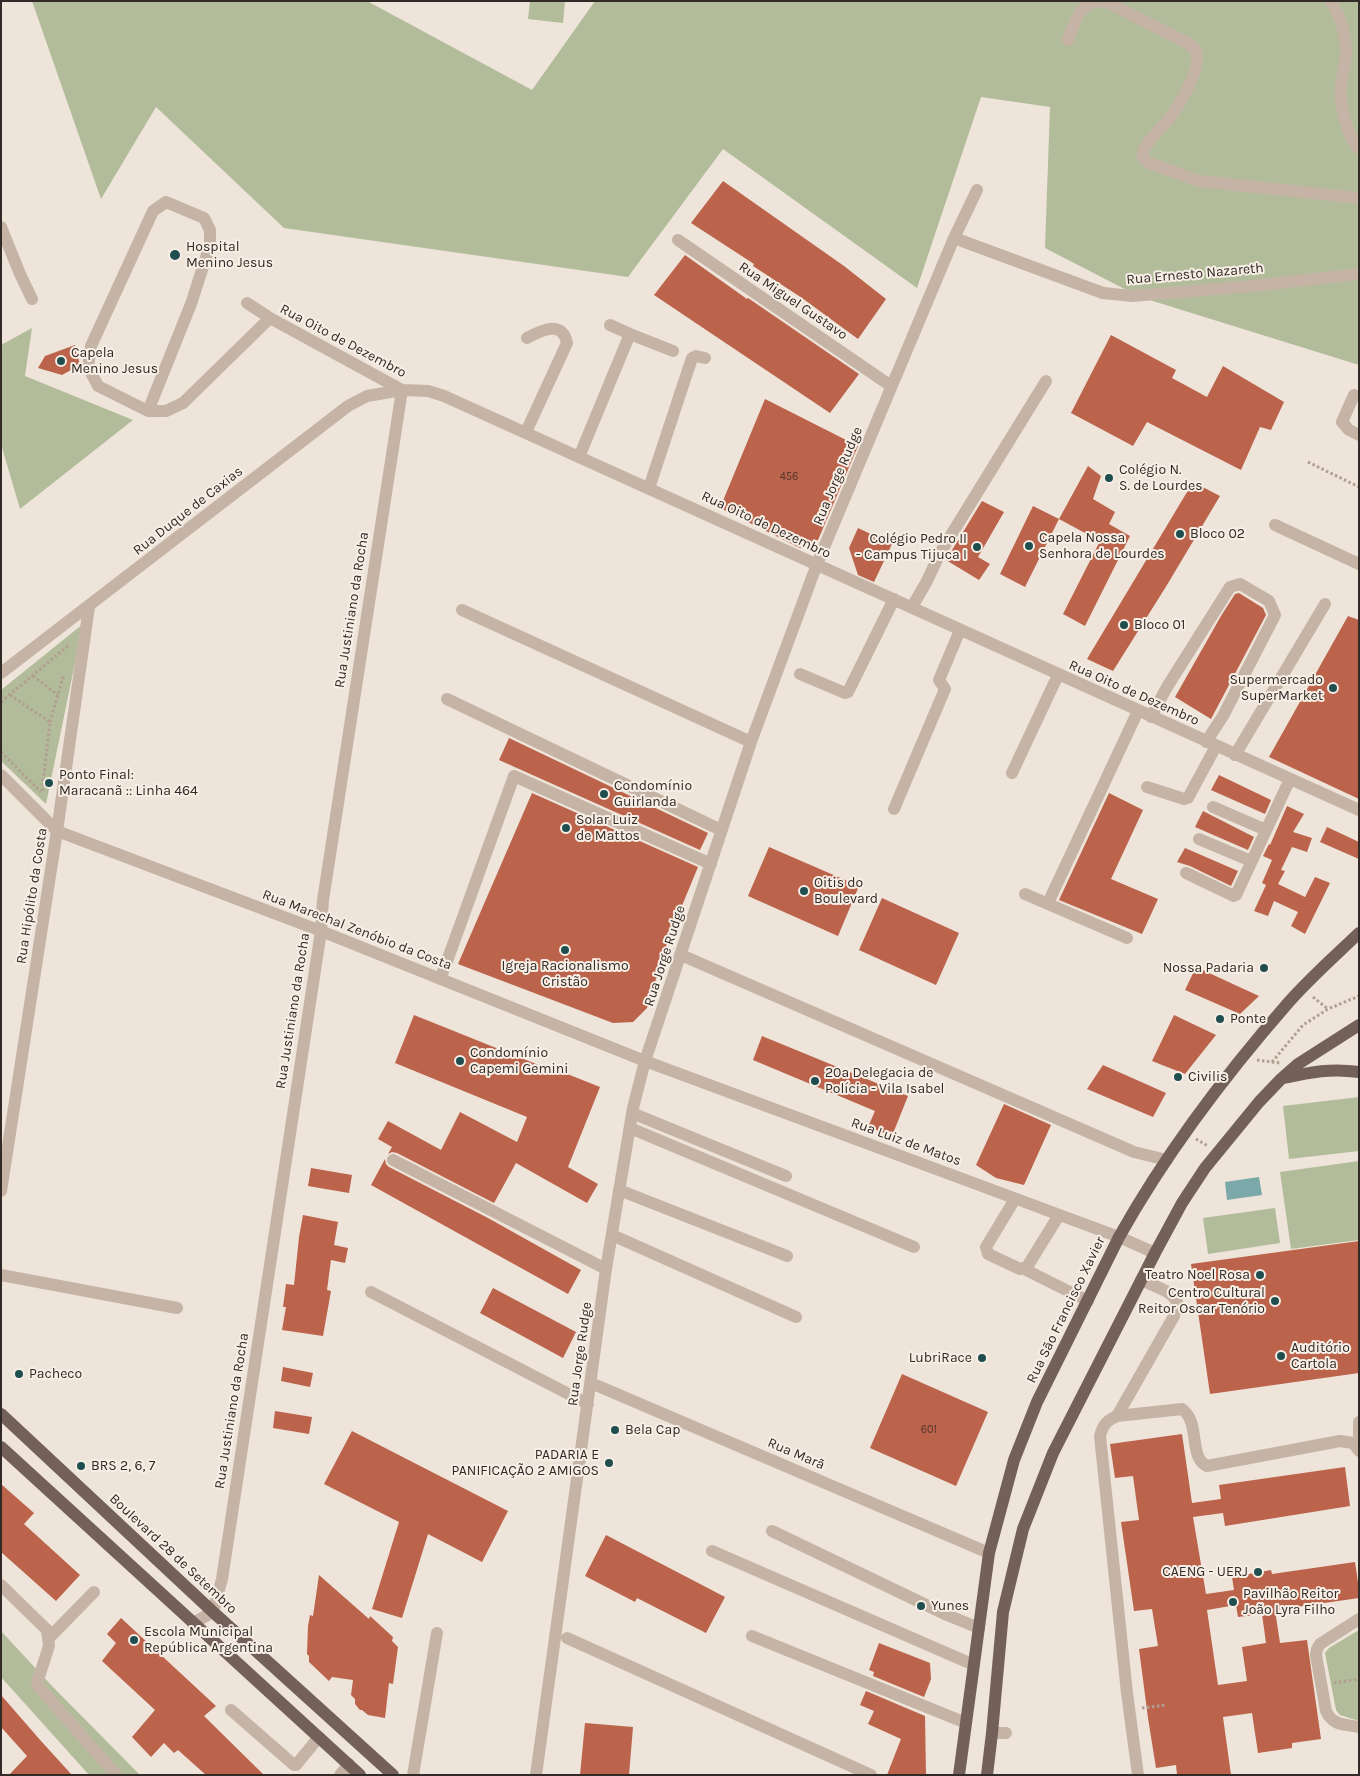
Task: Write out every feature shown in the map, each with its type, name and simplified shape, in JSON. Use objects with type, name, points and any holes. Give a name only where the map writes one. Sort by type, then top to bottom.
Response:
[{"type":"main road","name":"Rua São Francisco Xavier","points":[[960,1775],[989,1553],[1014,1460],[1037,1402],[1119,1237],[1185,1132],[1302,988],[1359,933]]},
{"type":"main road","points":[[987,1775],[1003,1612],[1023,1529],[1053,1453],[1182,1203],[1217,1151],[1259,1102],[1298,1064],[1359,1025]]},
{"type":"main road","points":[[1282,1079],[1318,1071],[1340,1069],[1359,1072]]},
{"type":"main road","name":"Boulevard 28 de Setembro","points":[[1,1414],[213,1612],[393,1775]]},
{"type":"main road","points":[[1,1447],[360,1775]]},
{"type":"street","points":[[1068,40],[1078,14],[1086,6],[1097,1],[1109,3],[1189,44],[1196,50],[1196,70],[1191,83],[1169,120],[1148,142],[1142,153],[1143,158],[1149,163],[1199,182],[1359,198]]},
{"type":"street","points":[[1331,1],[1337,10],[1345,35],[1346,51],[1340,89],[1345,118],[1348,132],[1359,148]]},
{"type":"street","name":"Rua Jorge Rudge","points":[[536,1775],[606,1270],[632,1113],[645,1061],[751,742],[817,564],[954,238],[978,190]]},
{"type":"street","points":[[148,411],[191,304],[210,244],[210,230],[204,218],[166,202],[153,211],[90,346],[88,367],[98,386],[148,411],[166,411],[183,403],[270,318]]},
{"type":"street","points":[[1,227],[32,299]]},
{"type":"street","name":"Rua Ernesto Nazareth","points":[[954,238],[1103,293],[1132,296],[1252,286],[1359,274]]},
{"type":"street","name":"Rua Miguel Gustavo","points":[[678,240],[891,386]]},
{"type":"street","name":"Rua Oito de Dezembro","points":[[246,303],[402,390],[428,391],[444,396],[1359,810]]},
{"type":"street","points":[[610,325],[672,351]]},
{"type":"street","points":[[526,338],[544,329],[555,329],[561,331],[567,343],[526,432]]},
{"type":"street","points":[[579,457],[630,334]]},
{"type":"street","points":[[649,488],[692,358],[696,356],[705,358]]},
{"type":"street","points":[[912,607],[940,553],[1046,381]]},
{"type":"street","name":"Rua Duque de Caxias","points":[[1,673],[348,406],[367,396],[402,390]]},
{"type":"street","name":"Rua Justiniano da Rocha","points":[[213,1612],[222,1579],[321,931],[323,900],[402,390]]},
{"type":"street","points":[[1354,395],[1342,422],[1349,430],[1359,435]]},
{"type":"street","points":[[1275,525],[1359,564]]},
{"type":"street","points":[[1147,787],[1184,799],[1188,798],[1223,716],[1275,615],[1269,601],[1240,584],[1230,587],[1167,687],[1151,717]]},
{"type":"street","points":[[800,674],[848,692],[894,599]]},
{"type":"street","points":[[1235,755],[1326,604]]},
{"type":"street","name":"Rua Hipólito da Costa","points":[[1,1190],[57,831],[89,606]]},
{"type":"street","points":[[462,610],[751,742]]},
{"type":"street","points":[[894,809],[945,689],[939,680],[960,630]]},
{"type":"street","points":[[1012,773],[1058,675]]},
{"type":"street","points":[[447,699],[721,830]]},
{"type":"street","points":[[1048,903],[1138,711]]},
{"type":"street","points":[[1,774],[57,831]]},
{"type":"street","points":[[440,978],[514,776],[710,864]]},
{"type":"street","points":[[1186,873],[1234,896],[1290,779]]},
{"type":"street","points":[[1213,807],[1266,830]]},
{"type":"street","name":"Rua Marechal Zenóbio da Costa","points":[[57,831],[321,931],[645,1061]]},
{"type":"street","points":[[1199,839],[1252,861]]},
{"type":"street","points":[[1025,894],[1127,938]]},
{"type":"street","points":[[681,955],[1134,1152],[1167,1160]]},
{"type":"street","name":"Rua Luiz de Matos","points":[[645,1061],[1119,1237],[1155,1253]]},
{"type":"street","points":[[632,1113],[786,1176]]},
{"type":"street","points":[[630,1128],[914,1247]]},
{"type":"street","points":[[392,1160],[606,1270]]},
{"type":"street","points":[[619,1190],[787,1256]]},
{"type":"street","points":[[1015,1199],[986,1247],[988,1254],[1020,1269],[1024,1269],[1088,1302]]},
{"type":"street","points":[[1024,1269],[1059,1215]]},
{"type":"street","points":[[612,1235],[796,1317]]},
{"type":"street","points":[[1,1276],[177,1308]]},
{"type":"street","points":[[1117,1416],[1174,1316],[1178,1302],[1175,1296],[1141,1280]]},
{"type":"street","points":[[371,1292],[588,1404]]},
{"type":"street","name":"Rua Marã","points":[[591,1383],[989,1553]]},
{"type":"street","points":[[1138,1775],[1129,1710],[1100,1436],[1103,1425],[1108,1420],[1117,1416],[1182,1409],[1191,1419],[1198,1457],[1201,1463],[1207,1466],[1340,1441],[1353,1443],[1359,1451]]},
{"type":"street","points":[[1359,1422],[1359,1444]]},
{"type":"street","points":[[772,1531],[947,1615],[979,1628]]},
{"type":"street","points":[[712,1551],[974,1664]]},
{"type":"street","points":[[1,1585],[47,1630],[50,1646],[37,1683],[38,1686],[116,1775]]},
{"type":"street","points":[[49,1638],[94,1592]]},
{"type":"street","points":[[193,1623],[213,1612]]},
{"type":"street","points":[[1359,1619],[1320,1644],[1316,1655],[1322,1694],[1330,1719],[1334,1722],[1359,1727]]},
{"type":"street","points":[[413,1775],[437,1633]]},
{"type":"street","points":[[752,1636],[966,1723]]},
{"type":"street","points":[[567,1638],[871,1775]]},
{"type":"street","points":[[231,1710],[294,1765],[319,1737]]},
{"type":"street","points":[[992,1733],[1006,1733]]},
{"type":"street","points":[[340,1775],[349,1764]]},
{"type":"path","points":[[1308,462],[1359,487]]},
{"type":"path","points":[[1,702],[73,642],[70,651]]},
{"type":"path","points":[[1,752],[42,792],[50,722],[65,668]]},
{"type":"path","points":[[33,676],[58,695]]},
{"type":"path","points":[[10,695],[50,722]]},
{"type":"path","points":[[1302,988],[1328,1009]]},
{"type":"path","points":[[1272,1062],[1303,1025],[1328,1009],[1359,996]]},
{"type":"path","points":[[1243,1059],[1298,1064]]},
{"type":"path","points":[[1185,1132],[1217,1151]]},
{"type":"path","points":[[1129,1710],[1166,1705]]},
{"type":"green space","points":[[32,1],[367,1],[532,90],[595,1],[1359,1],[1359,365],[1140,297],[1045,248],[1050,107],[981,97],[917,288],[723,149],[628,277],[284,228],[156,107],[101,199]]},
{"type":"green space","points":[[530,1],[565,1],[563,23],[528,19]]},
{"type":"green space","points":[[32,328],[25,376],[133,420],[20,509],[1,444],[1,345]]},
{"type":"green space","points":[[83,624],[46,804],[1,761],[1,690]]},
{"type":"green space","points":[[1359,1097],[1359,1151],[1289,1159],[1283,1106]]},
{"type":"green space","points":[[1359,1161],[1359,1240],[1291,1249],[1280,1172]]},
{"type":"green space","points":[[1275,1208],[1280,1243],[1208,1254],[1203,1218]]},
{"type":"green space","points":[[1359,1630],[1359,1721],[1340,1715],[1336,1710],[1325,1653],[1329,1648]]},
{"type":"green space","points":[[1,1631],[52,1686],[140,1775],[89,1775],[1,1677]]},
{"type":"water","points":[[1259,1177],[1262,1195],[1227,1200],[1225,1182]]},
{"type":"building","points":[[723,181],[844,266],[886,299],[858,339],[802,298],[753,266],[754,264],[691,223]]},
{"type":"building","points":[[685,255],[859,374],[830,413],[654,295]]},
{"type":"building","points":[[1111,335],[1176,370],[1172,378],[1207,397],[1223,366],[1284,402],[1271,430],[1260,427],[1241,470],[1147,422],[1133,446],[1071,413]]},
{"type":"building","name":"Capela Menino Jesus","points":[[75,345],[80,365],[62,375],[38,368],[45,356]]},
{"type":"building","points":[[765,399],[858,446],[818,540],[800,548],[720,508]]},
{"type":"building","points":[[1088,466],[1101,476],[1093,499],[1115,512],[1109,524],[1130,536],[1085,626],[1063,614],[1100,541],[1059,519]]},
{"type":"building","points":[[1193,482],[1220,496],[1167,585],[1113,671],[1087,659]]},
{"type":"building","points":[[982,501],[1004,512],[978,557],[990,564],[979,580],[946,560]]},
{"type":"building","name":"Capela Nossa Senhora de Lourdes","points":[[1033,506],[1059,519],[1025,587],[1000,574]]},
{"type":"building","points":[[858,528],[892,544],[874,582],[858,575],[849,548]]},
{"type":"building","points":[[1239,593],[1263,608],[1266,615],[1211,719],[1175,697],[1221,616],[1235,594]]},
{"type":"building","name":"Supermercado SuperMarket","points":[[1348,616],[1359,620],[1359,799],[1269,757]]},
{"type":"building","name":"Condomínio Guirlanda","points":[[509,738],[708,833],[700,850],[499,760]]},
{"type":"building","points":[[1219,775],[1271,800],[1265,814],[1211,790]]},
{"type":"building","points":[[532,793],[698,867],[669,937],[647,1008],[633,1022],[613,1023],[458,964]]},
{"type":"building","points":[[1109,793],[1143,810],[1111,879],[1158,899],[1142,934],[1059,900]]},
{"type":"building","points":[[1287,806],[1304,814],[1293,832],[1312,838],[1307,852],[1292,847],[1281,870],[1285,871],[1278,884],[1305,897],[1315,877],[1330,883],[1305,934],[1291,926],[1298,912],[1274,901],[1268,916],[1254,911],[1266,885],[1262,883],[1272,860],[1263,856],[1270,845]]},
{"type":"building","points":[[1203,811],[1254,837],[1248,850],[1195,827]]},
{"type":"building","points":[[1327,827],[1359,842],[1359,859],[1320,842]]},
{"type":"building","name":"Oitis do Boulevard","points":[[769,847],[859,886],[838,936],[748,896]]},
{"type":"building","points":[[1185,848],[1238,871],[1231,886],[1190,866],[1177,862]]},
{"type":"building","name":"Oitis do Boulevard","points":[[882,898],[959,933],[936,985],[859,950]]},
{"type":"building","points":[[1196,967],[1259,996],[1240,1014],[1185,990]]},
{"type":"building","points":[[414,1015],[546,1068],[547,1066],[600,1087],[568,1167],[598,1184],[587,1203],[516,1163],[494,1203],[397,1153],[392,1152],[388,1154],[392,1147],[378,1139],[388,1121],[441,1150],[460,1112],[517,1142],[527,1117],[395,1063]]},
{"type":"building","points":[[1174,1015],[1216,1035],[1185,1074],[1152,1061]]},
{"type":"building","points":[[762,1036],[908,1096],[892,1136],[868,1127],[875,1111],[753,1060]]},
{"type":"building","points":[[1103,1065],[1166,1093],[1153,1117],[1087,1089]]},
{"type":"building","points":[[1004,1104],[1051,1125],[1024,1185],[996,1178],[976,1165]]},
{"type":"building","points":[[385,1159],[389,1167],[488,1218],[581,1270],[568,1294],[371,1185]]},
{"type":"building","points":[[311,1168],[352,1175],[349,1193],[308,1186]]},
{"type":"building","points":[[303,1215],[338,1222],[334,1245],[348,1248],[345,1263],[331,1260],[327,1290],[331,1291],[323,1336],[282,1330],[286,1307],[283,1307],[286,1284],[294,1285]]},
{"type":"building","name":"Centro Cultural Reitor Oscar Tenório","points":[[1359,1241],[1359,1373],[1210,1394],[1191,1264]]},
{"type":"building","points":[[493,1288],[576,1332],[563,1358],[480,1313]]},
{"type":"building","points":[[283,1367],[313,1373],[310,1387],[281,1381]]},
{"type":"building","points":[[902,1374],[988,1412],[956,1486],[870,1448]]},
{"type":"building","points":[[275,1411],[312,1417],[309,1434],[273,1428]]},
{"type":"building","points":[[352,1431],[508,1511],[482,1562],[428,1534],[402,1618],[372,1609],[399,1522],[324,1484]]},
{"type":"building","name":"Pavilhão Reitor João Lyra Filho","points":[[1182,1434],[1192,1503],[1221,1499],[1219,1485],[1345,1467],[1350,1506],[1225,1526],[1223,1513],[1193,1517],[1206,1594],[1234,1590],[1232,1577],[1271,1570],[1272,1574],[1355,1562],[1359,1598],[1275,1610],[1280,1643],[1307,1640],[1321,1739],[1292,1743],[1292,1748],[1258,1753],[1252,1713],[1223,1717],[1231,1775],[1177,1775],[1176,1765],[1156,1768],[1139,1649],[1158,1646],[1152,1609],[1134,1611],[1121,1522],[1139,1520],[1133,1476],[1115,1478],[1110,1444]],"holes":[[[1236,1605],[1238,1617],[1262,1614],[1266,1643],[1242,1647],[1247,1681],[1218,1685],[1207,1610]]]},
{"type":"building","points":[[1,1484],[34,1513],[24,1524],[80,1575],[56,1601],[1,1552]]},
{"type":"building","points":[[606,1535],[725,1597],[706,1633],[637,1598],[635,1602],[585,1576]]},
{"type":"building","points":[[319,1575],[369,1619],[370,1616],[393,1637],[392,1641],[398,1647],[393,1684],[389,1683],[385,1718],[368,1715],[360,1710],[351,1695],[353,1680],[332,1677],[329,1681],[309,1662],[307,1654],[308,1626],[310,1615],[313,1616]]},
{"type":"building","points":[[121,1618],[216,1706],[204,1716],[264,1775],[206,1775],[178,1750],[174,1753],[164,1743],[151,1757],[132,1737],[155,1710],[102,1661],[116,1643],[107,1634]]},
{"type":"building","points":[[879,1643],[930,1663],[931,1679],[924,1697],[873,1676],[874,1672],[869,1670]]},
{"type":"building","points":[[866,1691],[925,1716],[926,1775],[887,1775],[901,1739],[868,1724],[874,1711],[860,1705]]},
{"type":"building","points":[[1,1695],[72,1775],[9,1775],[27,1756],[1,1727]]},
{"type":"building","points":[[585,1723],[633,1727],[629,1775],[580,1775]]},
{"type":"place","name":"Hospital Menino Jesus","points":[[175,255]]},
{"type":"place","name":"Capela Menino Jesus","points":[[61,361]]},
{"type":"place","name":"Colégio N. S. de Lourdes","points":[[1109,478]]},
{"type":"place","name":"Bloco 02","points":[[1180,534]]},
{"type":"place","name":"Capela Nossa Senhora de Lourdes","points":[[1029,546]]},
{"type":"place","name":"Colégio Pedro II - Campus Tijuca I","points":[[977,547]]},
{"type":"place","name":"Bloco 01","points":[[1124,625]]},
{"type":"place","name":"Supermercado SuperMarket","points":[[1333,688]]},
{"type":"place","name":"Ponto Final: Maracanã :: Linha 464","points":[[49,783]]},
{"type":"place","name":"Condomínio Guirlanda","points":[[604,794]]},
{"type":"place","name":"Solar Luiz de Mattos","points":[[566,828]]},
{"type":"place","name":"Oitis do Boulevard","points":[[804,891]]},
{"type":"place","name":"Igreja Racionalismo Cristão","points":[[565,950]]},
{"type":"place","name":"Nossa Padaria","points":[[1264,968]]},
{"type":"place","name":"Ponte","points":[[1220,1019]]},
{"type":"place","name":"Condomínio Capemi Gemini","points":[[460,1061]]},
{"type":"place","name":"Civilis","points":[[1178,1077]]},
{"type":"place","name":"20ª Delegacia de Polícia - Vila Isabel","points":[[815,1081]]},
{"type":"place","name":"Teatro Noel Rosa","points":[[1260,1275]]},
{"type":"place","name":"Centro Cultural Reitor Oscar Tenório","points":[[1275,1301]]},
{"type":"place","name":"Auditório Cartola","points":[[1281,1356]]},
{"type":"place","name":"LubriRace","points":[[982,1358]]},
{"type":"place","name":"Pacheco","points":[[19,1374]]},
{"type":"place","name":"Bela Cap","points":[[615,1430]]},
{"type":"place","name":"PADARIA E PANIFICAÇÃO 2 AMIGOS","points":[[609,1463]]},
{"type":"place","name":"BRS 2, 6, 7","points":[[81,1466]]},
{"type":"place","name":"CAENG - UERJ","points":[[1258,1572]]},
{"type":"place","name":"Pavilhão Reitor João Lyra Filho","points":[[1233,1602]]},
{"type":"place","name":"Yunes","points":[[921,1606]]},
{"type":"place","name":"Escola Municipal República Argentina","points":[[134,1640]]}]
